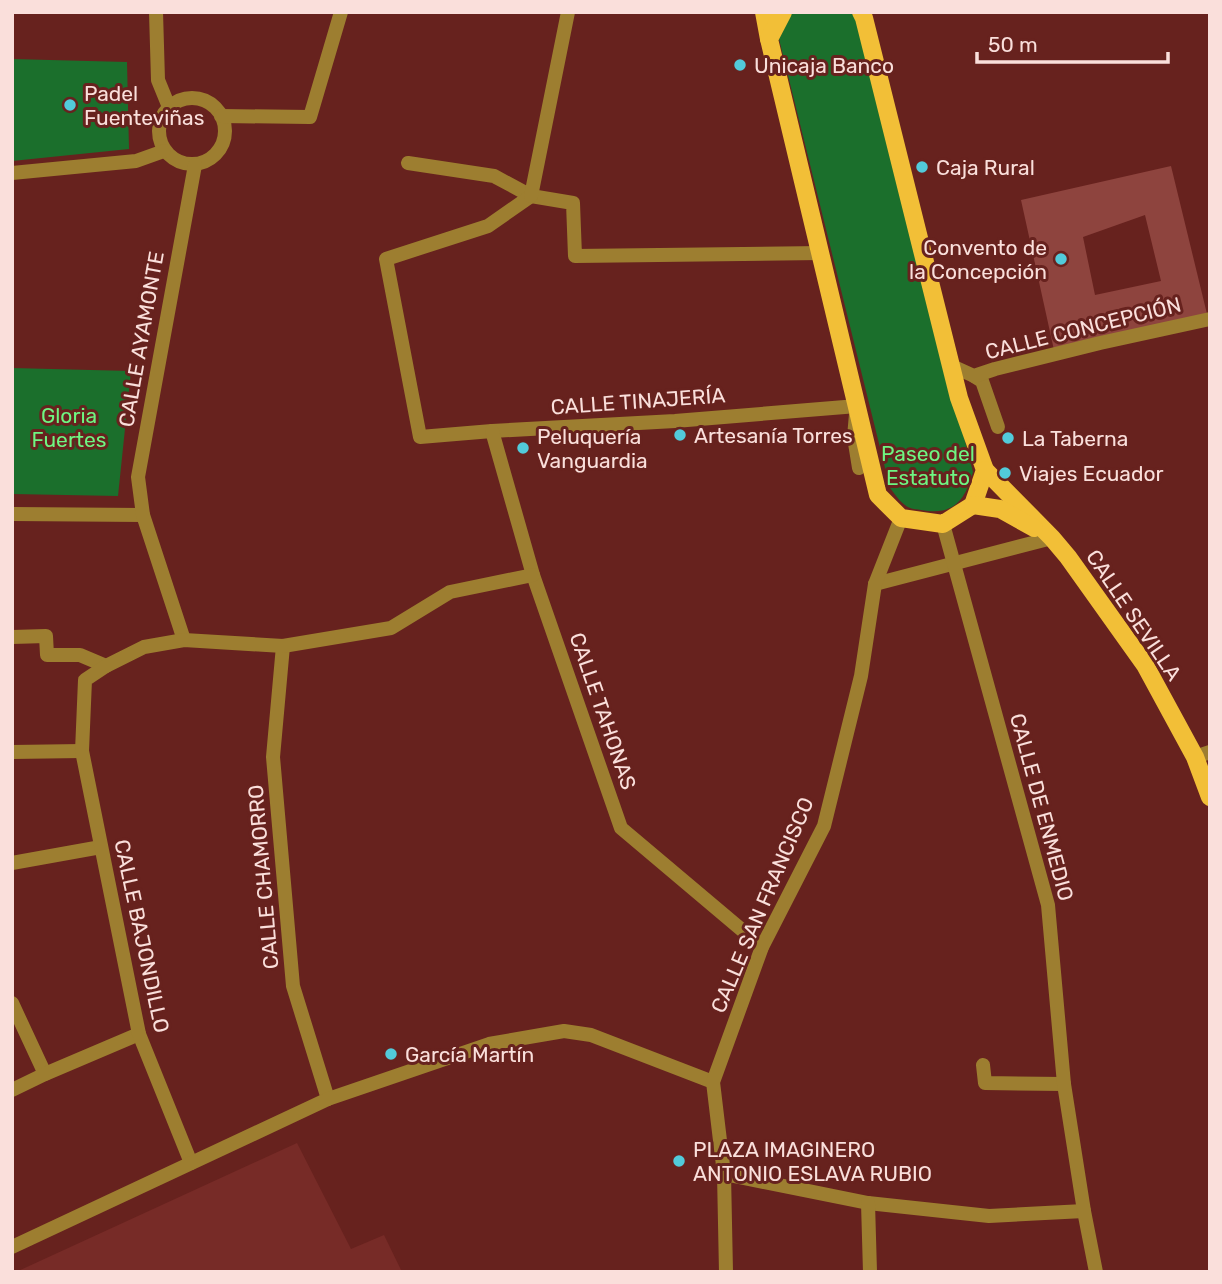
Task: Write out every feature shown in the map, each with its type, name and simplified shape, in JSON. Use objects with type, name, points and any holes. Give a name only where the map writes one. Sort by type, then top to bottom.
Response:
[{"type":"main road","points":[[765,12],[769,39],[878,495],[901,519],[943,524],[973,505],[985,470],[959,398],[964,372],[861,12]]},
{"type":"main road","points":[[769,39],[783,12]]},
{"type":"main road","name":"CALLE SEVILLA","points":[[985,470],[1052,537],[1145,665],[1202,755],[1210,797]]},
{"type":"main road","points":[[973,505],[1000,509],[1052,537]]},
{"type":"street","points":[[156,12],[158,80],[169,107]]},
{"type":"street","points":[[221,116],[310,117],[341,12]]},
{"type":"street","points":[[531,196],[568,12]]},
{"type":"street","points":[[198,98],[216,108],[221,116],[225,137],[221,148],[205,162],[183,164],[164,151],[160,143],[159,123],[163,114],[177,101],[198,98]]},
{"type":"street","points":[[12,173],[136,161],[164,151]]},
{"type":"street","points":[[408,163],[494,176],[531,196],[573,203],[576,256],[821,253]]},
{"type":"street","name":"CALLE AYAMONTE","points":[[184,640],[143,515],[138,477],[195,165]]},
{"type":"street","name":"CALLE TINAJERÍA","points":[[531,196],[488,226],[386,259],[420,437],[857,406]]},
{"type":"street","name":"CALLE CONCEPCIÓN","points":[[964,372],[995,369],[1210,319]]},
{"type":"street","points":[[964,372],[982,381],[998,427]]},
{"type":"street","points":[[857,406],[854,437],[859,468]]},
{"type":"street","name":"CALLE TAHONAS","points":[[492,431],[533,575],[621,828],[762,947]]},
{"type":"street","points":[[12,514],[143,515]]},
{"type":"street","name":"CALLE SAN FRANCISCO","points":[[726,1272],[724,1174],[713,1082],[762,947],[824,826],[861,676],[875,584],[901,519]]},
{"type":"street","name":"CALLE DE ENMEDIO","points":[[943,524],[1048,905],[1063,1084],[1096,1272]]},
{"type":"street","points":[[875,584],[1052,537]]},
{"type":"street","points":[[12,637],[46,636],[47,655],[80,655],[106,666],[144,647],[184,640],[283,646],[391,628],[450,592],[533,575]]},
{"type":"street","name":"CALLE CHAMORRO","points":[[283,646],[273,757],[293,986],[328,1099]]},
{"type":"street","name":"CALLE BAJONDILLO","points":[[106,666],[85,680],[82,751],[139,1034],[191,1163]]},
{"type":"street","points":[[12,752],[82,751]]},
{"type":"street","points":[[12,863],[101,847]]},
{"type":"street","points":[[12,1003],[45,1074]]},
{"type":"street","points":[[12,1247],[328,1099],[489,1044],[564,1031],[591,1035],[713,1082]]},
{"type":"street","points":[[12,1090],[139,1034]]},
{"type":"street","points":[[983,1065],[985,1083],[1063,1084]]},
{"type":"street","points":[[724,1174],[868,1203],[989,1216],[1084,1211]]},
{"type":"street","points":[[868,1203],[870,1272]]},
{"type":"shaded area","points":[[297,1143],[351,1249],[384,1235],[402,1272],[16,1272]]},
{"type":"green space","name":"Paseo del Estatuto","points":[[792,12],[850,12],[855,17],[973,472],[961,498],[956,504],[942,511],[910,508],[890,488],[779,39]]},
{"type":"green space","name":"Padel Fuenteviñas","points":[[12,59],[127,62],[129,149],[12,161]]},
{"type":"green space","name":"Gloria Fuertes","points":[[12,368],[131,371],[118,496],[12,494]]},
{"type":"building","name":"Convento de la Concepción","points":[[1171,166],[1207,314],[1054,350],[1021,200]],"holes":[[[1145,215],[1161,281],[1095,295],[1083,237]]]},
{"type":"place","name":"Unicaja Banco","points":[[740,65]]},
{"type":"place","name":"Padel Fuenteviñas","points":[[70,105]]},
{"type":"place","name":"Caja Rural","points":[[922,167]]},
{"type":"place","name":"Convento de la Concepción","points":[[1061,259]]},
{"type":"place","name":"Artesanía Torres","points":[[680,435]]},
{"type":"place","name":"La Taberna","points":[[1008,438]]},
{"type":"place","name":"Peluquería Vanguardia","points":[[523,448]]},
{"type":"place","name":"Viajes Ecuador","points":[[1005,473]]},
{"type":"place","name":"García Martín","points":[[391,1054]]},
{"type":"place","name":"PLAZA IMAGINERO ANTONIO ESLAVA RUBIO","points":[[679,1161]]}]
